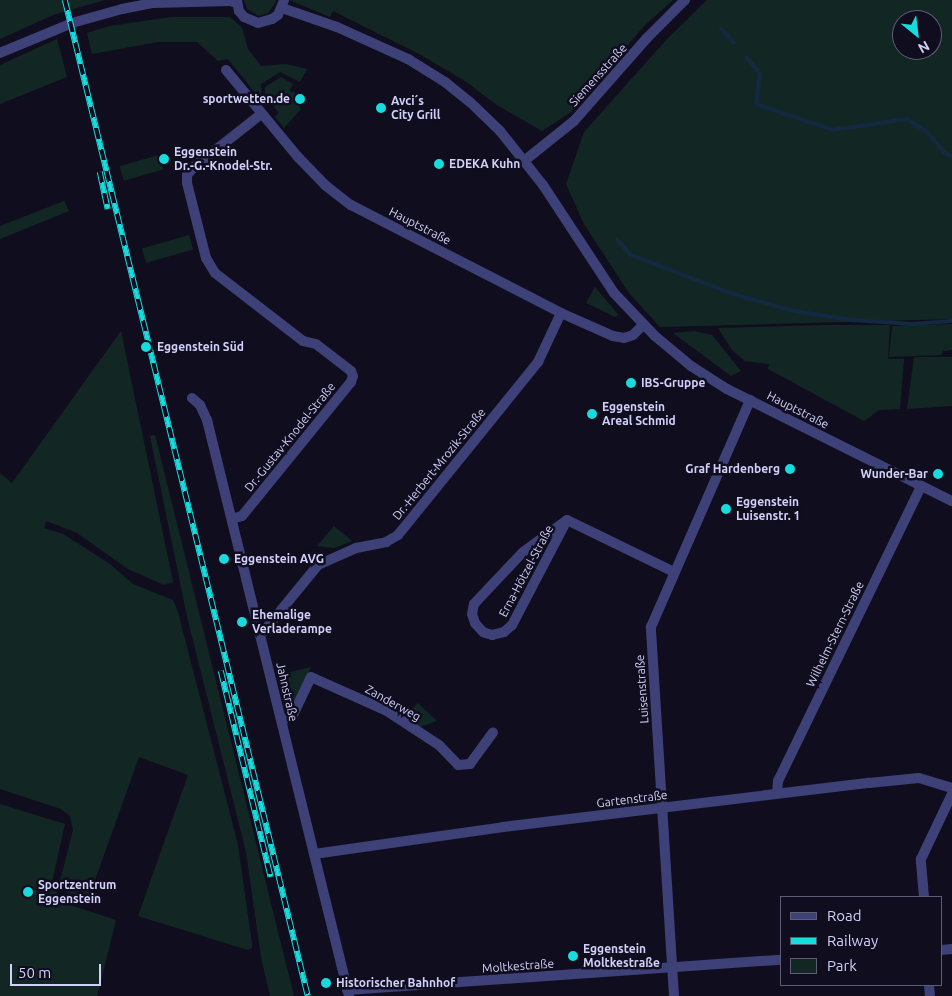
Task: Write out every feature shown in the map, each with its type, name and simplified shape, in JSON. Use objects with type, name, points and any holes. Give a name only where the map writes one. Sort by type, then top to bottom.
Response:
[{"type":"street","name":"Siemensstraße","points":[[524,161],[574,121],[647,38],[685,0]]},
{"type":"street","points":[[0,52],[72,23],[122,9],[154,3],[237,2],[244,17],[258,23],[272,20],[283,4]]},
{"type":"street","name":"Hauptstraße","points":[[283,4],[408,59],[437,78],[476,108],[500,131],[524,161],[557,206],[614,292],[643,325],[691,366],[750,400],[952,501]]},
{"type":"street","name":"Hauptstraße","points":[[226,70],[261,114],[313,173],[342,199],[561,312],[613,336],[624,338],[633,335],[643,325]]},
{"type":"street","name":"Dr.-Gustav-Knodel-Straße","points":[[232,519],[242,516],[351,382],[353,376],[351,371],[316,344],[303,341],[215,272],[206,258],[187,183],[187,175],[194,167],[261,114]]},
{"type":"street","name":"Dr.-Herbert-Mrozik-Straße","points":[[260,632],[264,631],[318,565],[356,548],[386,542],[398,535],[538,362],[561,312]]},
{"type":"street","name":"Jahnstraße","points":[[192,398],[200,405],[208,420],[348,993]]},
{"type":"street","name":"Luisenstraße","points":[[674,996],[660,808],[651,627],[750,400]]},
{"type":"street","name":"Wilhelm-Stern-Straße","points":[[777,794],[778,781],[921,486]]},
{"type":"street","name":"Erna-Hötzel-Straße","points":[[566,520],[674,572]]},
{"type":"street","name":"Erna-Hötzel-Straße","points":[[566,520],[512,625],[504,632],[492,635],[483,632],[475,623],[472,614],[474,604],[523,552],[566,520]]},
{"type":"street","name":"Zanderweg","points":[[280,720],[292,717],[311,677],[387,712],[439,746],[458,765],[470,764],[493,732]]},
{"type":"street","name":"Gartenstraße","points":[[314,854],[504,827],[919,778],[952,788]]},
{"type":"street","points":[[924,896],[922,859],[952,794]]},
{"type":"street","name":"Moltkestraße","points":[[348,993],[780,960]]},
{"type":"green space","points":[[0,0],[105,0],[53,15],[0,39]]},
{"type":"green space","points":[[244,0],[276,0],[276,2],[268,13],[259,16],[247,9]]},
{"type":"green space","points":[[289,0],[673,0],[644,26],[571,112],[542,131],[497,105],[465,81],[419,54],[333,11],[330,17]]},
{"type":"green space","points":[[707,0],[952,0],[952,319],[660,327],[629,293],[584,224],[566,184],[584,132],[668,38]]},
{"type":"green space","points":[[171,17],[230,17],[242,28],[248,49],[261,66],[286,64],[307,69],[300,82],[280,72],[261,84],[262,98],[260,99],[228,59],[218,61],[197,42],[158,42],[92,54],[87,33],[110,26]]},
{"type":"green space","points":[[57,39],[67,77],[0,104],[0,65]]},
{"type":"green space","points":[[281,77],[293,84],[290,90],[291,93],[294,91],[301,109],[284,128],[275,117],[279,113],[265,96],[265,87]]},
{"type":"green space","points":[[159,155],[163,169],[124,181],[120,166]]},
{"type":"green space","points":[[64,201],[69,211],[0,239],[0,226]]},
{"type":"green space","points":[[189,235],[193,249],[146,263],[142,249]]},
{"type":"green space","points":[[595,287],[618,315],[615,317],[586,303]]},
{"type":"green space","points":[[952,324],[952,350],[943,351],[942,355],[889,357],[892,326]]},
{"type":"green space","points":[[890,325],[888,359],[904,359],[900,409],[879,410],[864,421],[768,369],[769,364],[745,361],[732,350],[718,328]]},
{"type":"green space","points":[[121,331],[173,582],[164,585],[128,569],[77,533],[46,521],[44,528],[63,534],[110,564],[133,584],[173,600],[178,612],[238,845],[252,944],[252,948],[248,950],[138,916],[188,775],[139,757],[89,897],[67,893],[60,881],[73,830],[70,816],[61,809],[0,789],[0,473],[12,483]]},
{"type":"green space","points":[[694,331],[712,335],[741,371],[731,376],[673,333]]},
{"type":"green space","points":[[914,357],[952,357],[952,406],[907,409]]},
{"type":"green space","points":[[155,435],[294,996],[270,996],[261,957],[246,852],[188,621],[150,436]]},
{"type":"green space","points":[[334,526],[352,541],[334,548],[317,546]]},
{"type":"green space","points":[[311,667],[296,701],[287,698],[282,674]]},
{"type":"green space","points":[[418,703],[437,721],[420,727],[404,717]]},
{"type":"green space","name":"Sportzentrum Eggenstein","points":[[0,804],[65,824],[52,882],[61,902],[116,920],[97,996],[0,996]]},
{"type":"waterway","points":[[721,29],[734,43]]},
{"type":"waterway","points":[[746,57],[760,73],[756,104],[833,130],[907,119],[927,132],[944,152],[952,157]]},
{"type":"waterway","points":[[617,240],[631,255],[733,294],[794,311],[852,320],[912,324],[952,321]]},
{"type":"railway","points":[[65,0],[308,996]]},
{"type":"railway","points":[[100,172],[108,209]]},
{"type":"railway","points":[[221,671],[271,877]]},
{"type":"place","name":"sportwetten.de","points":[[300,99]]},
{"type":"place","name":"Avci´s City Grill","points":[[381,108]]},
{"type":"place","name":"Eggenstein Dr.-G.-Knodel-Str.","points":[[164,159]]},
{"type":"place","name":"EDEKA Kuhn","points":[[439,164]]},
{"type":"place","name":"Eggenstein Süd","points":[[146,347]]},
{"type":"place","name":"IBS-Gruppe","points":[[631,383]]},
{"type":"place","name":"Eggenstein Areal Schmid","points":[[592,414]]},
{"type":"place","name":"Graf Hardenberg","points":[[790,469]]},
{"type":"place","name":"Wunder-Bar","points":[[938,474]]},
{"type":"place","name":"Eggenstein Luisenstr. 1","points":[[726,509]]},
{"type":"place","name":"Eggenstein AVG","points":[[224,559]]},
{"type":"place","name":"Ehemalige Verladerampe","points":[[242,622]]},
{"type":"place","name":"Sportzentrum Eggenstein","points":[[28,892]]},
{"type":"place","name":"Eggenstein Moltkestraße","points":[[573,956]]},
{"type":"place","name":"Historischer Bahnhof","points":[[326,983]]}]
